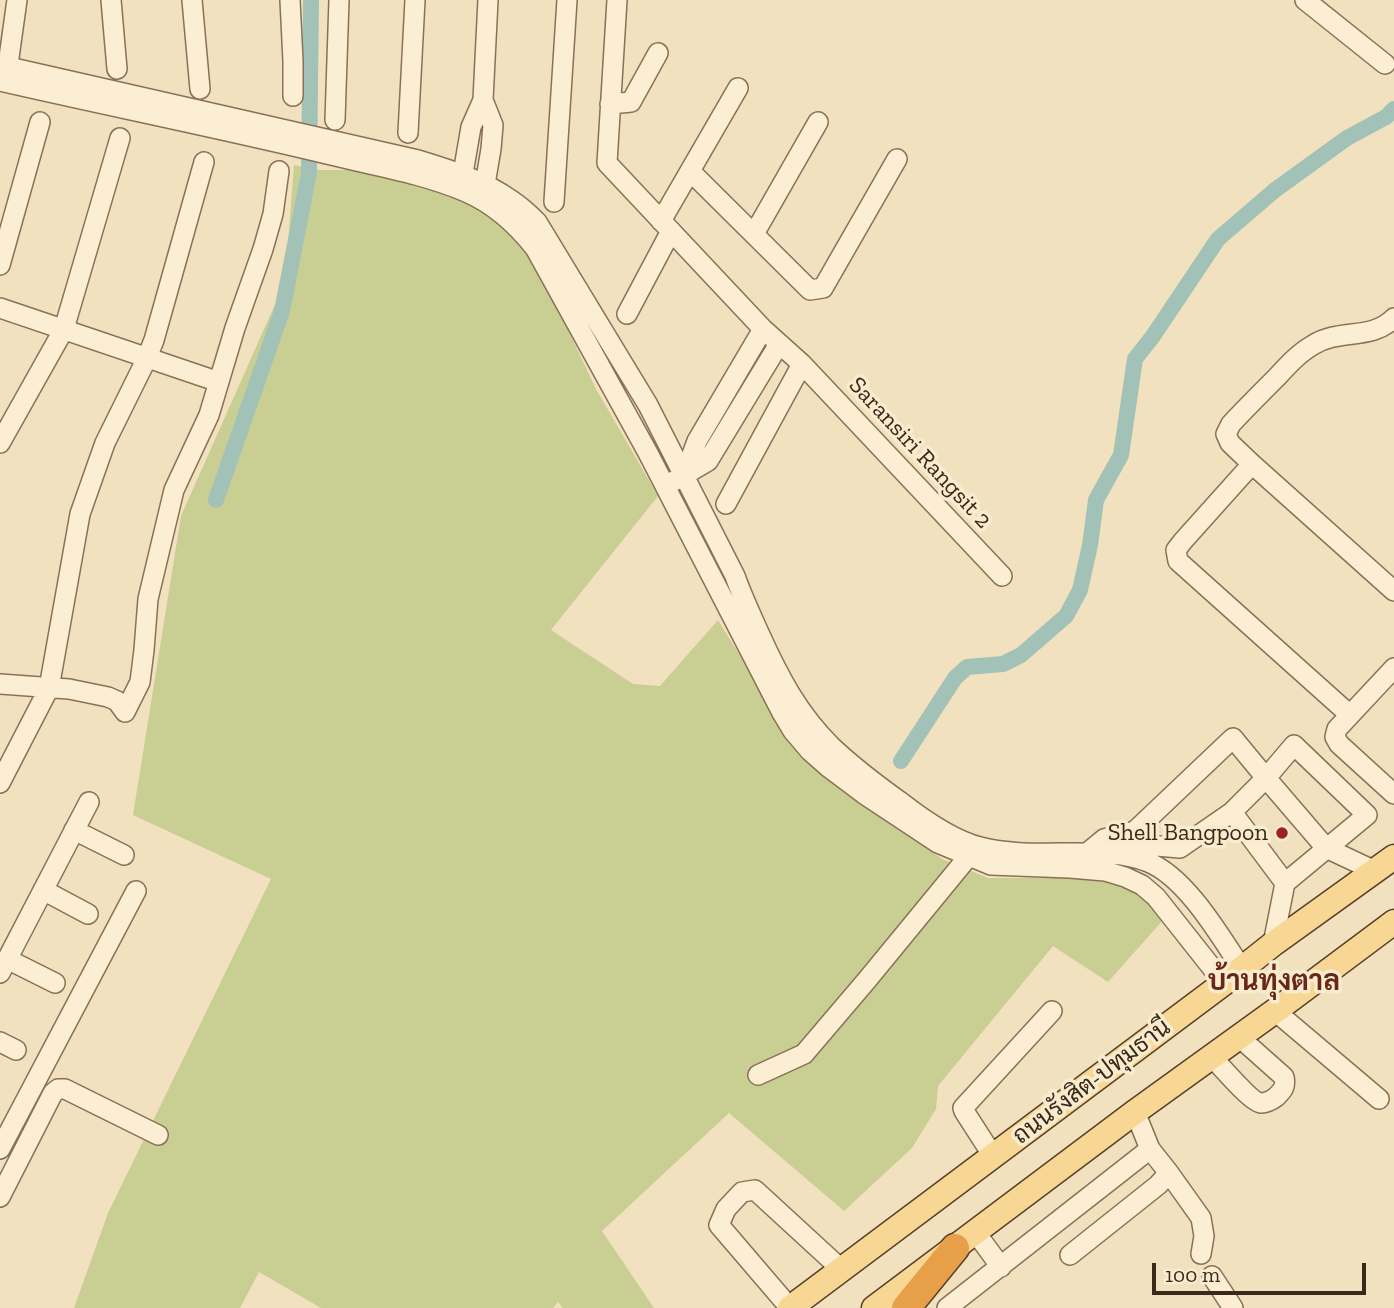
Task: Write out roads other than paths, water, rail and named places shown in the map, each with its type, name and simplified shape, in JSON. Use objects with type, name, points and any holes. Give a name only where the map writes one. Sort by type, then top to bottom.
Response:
[{"type":"highway","points":[[906,1308],[965,1240]]},
{"type":"main road","name":"ถนนรังสิต-ปทุมธานี","points":[[790,1308],[993,1156],[1228,969],[1273,944],[1384,864]]},
{"type":"main road","name":"ถนนรังสิต-ปทุมธานี","points":[[874,1308],[1135,1112],[1394,923]]},
{"type":"street","points":[[17,0],[3,74],[340,150],[418,160],[483,193],[512,200],[537,222],[648,405],[735,576],[767,651],[792,699],[830,745],[855,768],[954,837],[977,847],[1086,861],[1142,885],[1228,969]]},
{"type":"street","points":[[111,0],[117,69]]},
{"type":"street","points":[[192,0],[200,89]]},
{"type":"street","points":[[290,0],[293,96]]},
{"type":"street","points":[[335,120],[339,0]]},
{"type":"street","points":[[408,132],[415,0]]},
{"type":"street","points":[[461,182],[471,127],[483,100],[488,0]]},
{"type":"street","points":[[554,202],[566,0]]},
{"type":"street","name":"Saransiri Rangsit 2","points":[[617,0],[607,163],[1002,576]]},
{"type":"street","points":[[1305,0],[1385,64]]},
{"type":"street","points":[[608,148],[658,53]]},
{"type":"street","points":[[627,314],[690,171],[737,88]]},
{"type":"street","points":[[483,100],[493,125],[483,193]]},
{"type":"street","points":[[610,104],[631,102]]},
{"type":"street","points":[[0,265],[40,121]]},
{"type":"street","points":[[754,234],[818,122]]},
{"type":"street","points":[[0,443],[64,330],[120,138]]},
{"type":"street","points":[[690,171],[810,290],[823,288],[897,159]]},
{"type":"street","points":[[0,783],[49,688],[80,514],[106,443],[154,340],[204,162]]},
{"type":"street","points":[[0,684],[69,690],[108,697],[117,701],[125,712],[140,682],[148,599],[174,490],[209,415],[235,328],[263,249],[273,214],[279,171]]},
{"type":"street","points":[[483,193],[536,248],[665,486],[781,711],[810,751],[864,794],[938,843],[991,865],[1086,861],[1120,854],[1150,863],[1176,880],[1215,928],[1228,969]]},
{"type":"street","points":[[0,308],[219,382]]},
{"type":"street","points":[[1393,589],[1252,464],[1230,443],[1226,433],[1240,414],[1298,356],[1315,344],[1329,337],[1365,333],[1385,327],[1394,318]]},
{"type":"street","points":[[684,476],[697,441],[762,328]]},
{"type":"street","points":[[665,486],[708,461],[779,344]]},
{"type":"street","points":[[726,504],[802,365]]},
{"type":"street","points":[[608,379],[625,368]]},
{"type":"street","points":[[1252,464],[1176,550],[1178,561],[1350,715]]},
{"type":"street","points":[[719,592],[735,576]]},
{"type":"street","points":[[1392,789],[1339,744],[1335,737],[1337,729],[1394,668]]},
{"type":"street","points":[[1086,861],[1104,839],[1135,831],[1233,738],[1326,848],[1384,864]]},
{"type":"street","points":[[1086,861],[1110,842],[1180,848],[1232,812],[1294,745],[1367,815],[1285,883],[1273,944]]},
{"type":"street","points":[[55,983],[4,966],[89,803]]},
{"type":"street","points":[[1232,812],[1285,883]]},
{"type":"street","points":[[74,830],[124,855]]},
{"type":"street","points":[[758,1075],[804,1054],[968,857]]},
{"type":"street","points":[[43,890],[88,914]]},
{"type":"street","points":[[0,1149],[136,891]]},
{"type":"street","points":[[993,1156],[963,1108],[1052,1011]]},
{"type":"street","points":[[1275,1012],[1379,1099]]},
{"type":"street","points":[[1212,1057],[1253,1100],[1264,1103],[1272,1100],[1283,1090],[1284,1077],[1239,1037]]},
{"type":"street","points":[[0,1197],[53,1093],[58,1089],[65,1089],[158,1135]]},
{"type":"street","points":[[1135,1112],[1150,1149],[1201,1218],[1204,1236],[1201,1255]]},
{"type":"street","points":[[947,1308],[1150,1149]]},
{"type":"street","points":[[1070,1255],[1158,1185],[1169,1173]]},
{"type":"street","points":[[790,1308],[719,1225],[726,1209],[742,1192],[755,1190],[842,1269]]},
{"type":"street","points":[[965,1240],[1000,1267]]},
{"type":"street","points":[[1212,1276],[1233,1308]]},
{"type":"waterway","points":[[216,500],[282,311],[309,173],[311,0]]},
{"type":"waterway","points":[[901,761],[955,678],[967,667],[1003,664],[1021,655],[1066,616],[1080,590],[1096,500],[1121,455],[1135,359],[1218,239],[1275,190],[1347,138],[1386,117],[1394,109]]},
{"type":"place","name":"Shell Bangpoon","points":[[1282,833]]},
{"type":"district","name":"บ้านทุ่งตาล","points":[[1274,982]]}]
